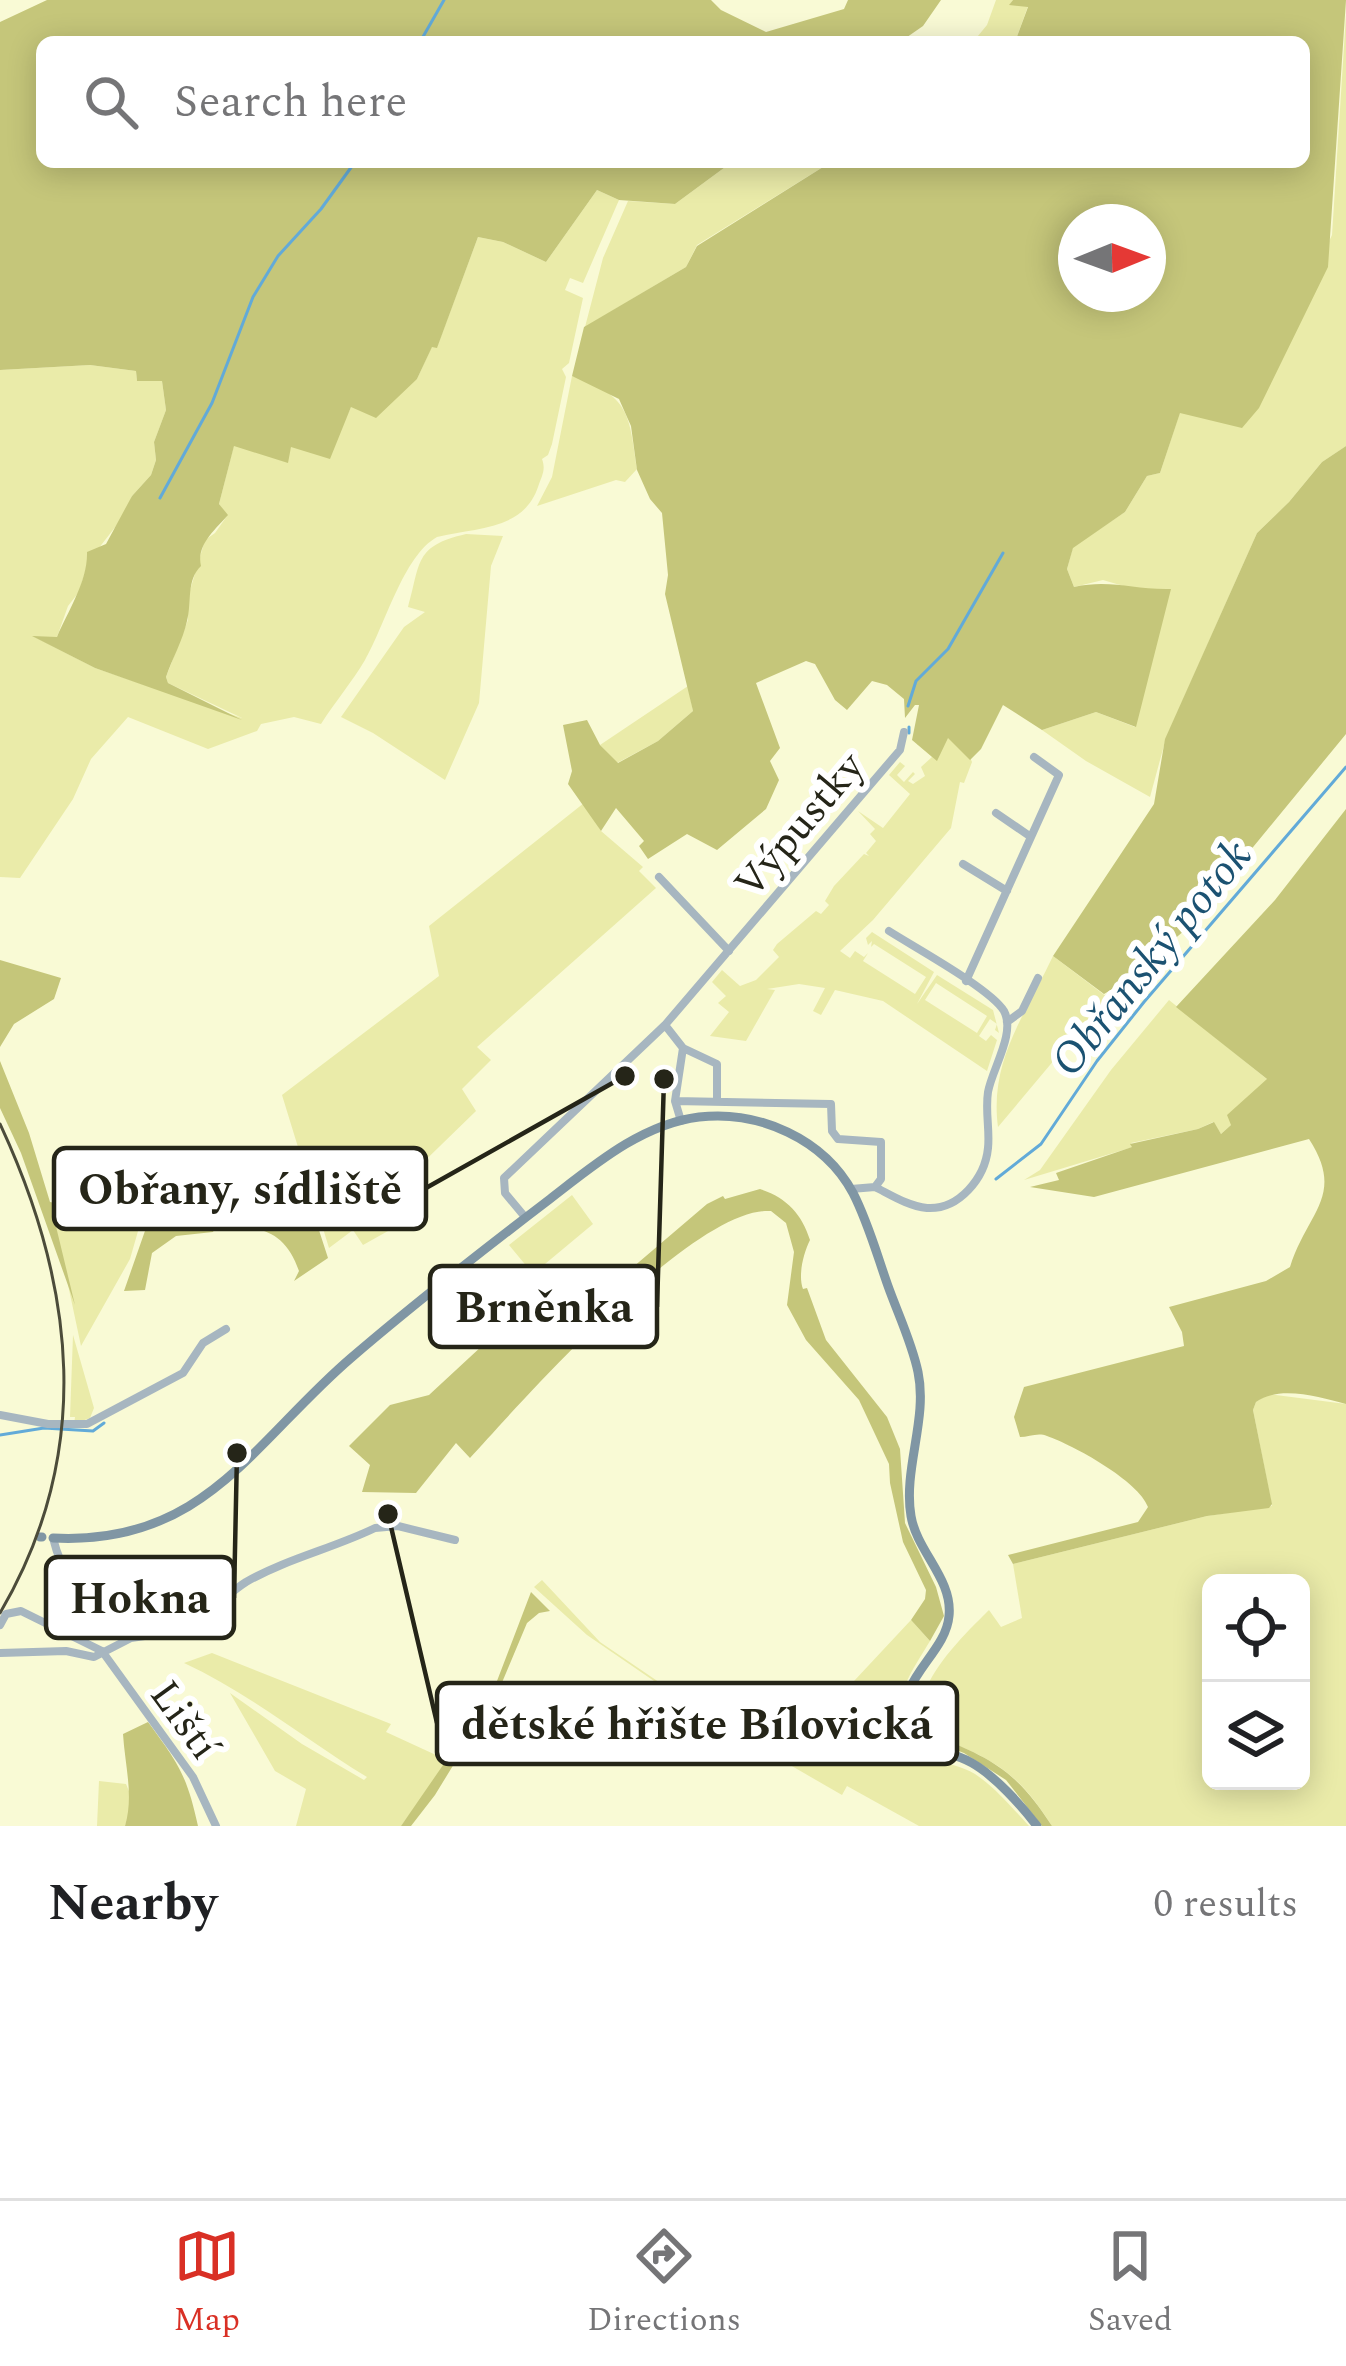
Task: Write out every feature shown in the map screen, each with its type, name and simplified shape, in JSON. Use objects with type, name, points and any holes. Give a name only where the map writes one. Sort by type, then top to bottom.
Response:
[{"type":"main road","points":[[45,1537],[129,1529],[203,1499],[244,1467],[348,1360],[526,1217],[624,1146],[702,1116],[771,1124],[805,1141],[850,1189],[919,1373],[910,1514],[917,1537],[948,1592],[950,1608],[941,1642],[912,1683],[905,1715],[915,1739],[926,1749],[971,1762],[1036,1826]]},
{"type":"street","name":"Výpustky","points":[[526,1217],[506,1193],[504,1178],[664,1025],[900,750],[904,732]]},
{"type":"street","points":[[966,981],[1059,775],[1034,757]]},
{"type":"street","points":[[996,813],[1031,837]]},
{"type":"street","points":[[963,864],[1006,891]]},
{"type":"street","name":"Výpustky","points":[[658,877],[729,951]]},
{"type":"street","points":[[850,1189],[875,1187],[902,1201],[931,1208],[959,1198],[978,1180],[988,1151],[987,1096],[1007,1022],[1001,1008],[889,931]]},
{"type":"street","points":[[1007,1022],[1022,1011],[1038,978]]},
{"type":"street","points":[[664,1025],[683,1048],[717,1064],[717,1100]]},
{"type":"street","points":[[681,1121],[675,1101],[683,1048]]},
{"type":"street","points":[[675,1101],[831,1104],[832,1131],[838,1139],[881,1142],[881,1179],[875,1187]]},
{"type":"street","points":[[0,1415],[75,1426],[93,1421],[183,1373],[202,1343],[226,1328]]},
{"type":"street","points":[[45,1537],[69,1584],[90,1605],[120,1622],[158,1625],[197,1617],[245,1583],[375,1528],[398,1526],[455,1540]]},
{"type":"street","points":[[0,1625],[6,1614],[21,1611],[102,1651]]},
{"type":"street","points":[[0,1653],[66,1651],[94,1657],[131,1638],[158,1634],[158,1625]]},
{"type":"street","name":"Liští","points":[[102,1651],[193,1777],[216,1826]]},
{"type":"green space","points":[[47,0],[711,0],[721,10],[766,32],[844,9],[848,0],[941,0],[923,26],[909,36],[36,36],[36,168],[724,168],[675,204],[619,200],[597,190],[546,262],[503,242],[478,237],[437,348],[432,347],[417,379],[376,418],[351,407],[330,459],[291,447],[288,463],[234,446],[219,504],[228,515],[201,551],[185,628],[166,677],[168,683],[242,720],[95,668],[32,636],[57,637],[81,585],[87,552],[106,544],[132,496],[151,475],[156,460],[154,442],[166,410],[162,381],[137,381],[136,371],[90,365],[0,370],[0,22]]},
{"type":"green space","points":[[996,0],[1028,6],[1017,36],[978,36]]},
{"type":"green space","points":[[1013,0],[1346,0],[1328,267],[1259,408],[1242,428],[1180,413],[1160,473],[1147,476],[1125,512],[1073,548],[1067,569],[1074,587],[1171,589],[1136,727],[1096,712],[1042,730],[1003,705],[981,749],[970,760],[948,738],[937,761],[912,740],[919,705],[905,718],[904,699],[887,685],[872,681],[847,710],[835,700],[815,664],[806,661],[756,683],[780,748],[770,761],[779,780],[766,809],[717,850],[687,834],[648,859],[639,846],[644,841],[616,808],[601,831],[568,784],[572,771],[563,725],[587,720],[600,745],[618,763],[658,741],[693,711],[665,594],[668,575],[662,513],[637,470],[631,426],[619,399],[572,376],[584,327],[686,267],[697,246],[821,168],[1310,168],[1310,36],[1017,36],[1028,7],[1009,5]]},
{"type":"green space","points":[[1346,15],[1346,446],[1322,462],[1257,533],[1166,738],[1150,797],[1042,730],[1096,712],[1135,727],[1137,590],[1103,580],[1074,587],[1067,569],[1073,547],[1125,512],[1147,476],[1160,473],[1180,412],[1242,427],[1332,235]]},
{"type":"green space","points":[[724,168],[821,168],[697,245],[686,267],[585,327],[603,258],[628,201],[675,204]]},
{"type":"green space","points":[[597,190],[619,200],[583,283],[570,278],[565,290],[583,298],[569,363],[562,369],[566,377],[552,444],[542,459],[543,473],[531,501],[510,520],[437,537],[425,546],[405,575],[365,660],[321,724],[294,717],[261,724],[257,731],[208,749],[128,717],[91,759],[73,799],[20,878],[0,877],[0,370],[90,365],[136,371],[137,381],[162,381],[166,410],[154,442],[156,460],[151,475],[88,562],[57,637],[35,637],[95,668],[242,718],[168,683],[166,677],[188,620],[188,597],[205,540],[227,516],[219,504],[234,445],[287,462],[291,446],[333,446],[351,407],[417,379],[432,346],[437,347],[478,237],[503,242],[546,262]]},
{"type":"green space","points":[[572,376],[606,391],[623,409],[637,469],[625,482],[616,480],[537,506],[552,477]]},
{"type":"green space","points":[[1346,446],[1346,734],[1185,930],[1104,994],[1053,956],[1154,804],[1165,739],[1257,533],[1322,462]]},
{"type":"green space","points":[[466,534],[503,536],[491,566],[479,703],[445,780],[341,717],[404,627],[425,612],[408,607],[422,558],[437,544]]},
{"type":"green space","points":[[688,686],[693,711],[658,741],[617,763],[600,745]]},
{"type":"green space","points":[[932,724],[972,762],[964,783],[960,782],[951,828],[873,920],[840,951],[850,958],[855,951],[864,957],[868,953],[863,961],[915,994],[926,977],[874,944],[871,947],[872,941],[868,945],[866,938],[872,932],[934,972],[917,1004],[937,975],[993,1010],[997,1024],[990,1019],[979,1036],[997,1040],[987,1071],[883,1001],[835,990],[821,1015],[813,1011],[825,988],[799,984],[767,989],[775,990],[746,1041],[710,1036],[729,1012],[718,1003],[726,996],[712,982],[722,970],[740,986],[756,980],[779,957],[773,950],[777,944],[829,905],[825,901],[834,886],[864,854],[869,856],[866,853],[876,841],[870,834],[875,829],[858,811],[883,828],[910,794],[889,775],[900,762],[905,766],[897,775],[904,782],[913,772],[908,781],[913,784],[925,776],[921,767],[932,757],[917,744]],"holes":[[[936,983],[987,1016],[977,1033],[925,1000]]]},
{"type":"green space","points":[[584,803],[601,831],[643,867],[639,871],[656,888],[477,1047],[491,1060],[462,1089],[476,1111],[404,1181],[422,1212],[363,1245],[353,1230],[329,1248],[282,1095],[439,976],[429,926]]},
{"type":"green space","points":[[1346,809],[1346,1404],[1288,1393],[1256,1402],[1253,1410],[1272,1504],[1269,1508],[1207,1516],[1013,1564],[1008,1555],[1138,1522],[1148,1507],[1132,1486],[1088,1456],[1044,1435],[1020,1437],[1014,1417],[1024,1387],[1184,1346],[1169,1307],[1266,1281],[1290,1267],[1320,1204],[1324,1175],[1309,1139],[1094,1197],[1030,1187],[1059,1180],[1056,1173],[1132,1147],[1130,1144],[1214,1122],[1221,1134],[1231,1125],[1227,1115],[1267,1079],[1176,1007],[1275,900]]},
{"type":"green space","points":[[1053,956],[1107,997],[998,1127],[1004,1059]]},
{"type":"green space","points":[[0,960],[61,978],[54,999],[14,1024],[0,1047]]},
{"type":"green space","points":[[1169,1000],[1268,1080],[1228,1115],[1232,1124],[1221,1134],[1213,1122],[1131,1143],[1133,1147],[1024,1180],[1040,1170],[1111,1070]]},
{"type":"green space","points":[[0,1061],[50,1202],[55,1203],[53,1214],[75,1305],[21,1153],[0,1108]]},
{"type":"green space","points":[[760,1189],[785,1202],[802,1222],[810,1240],[802,1265],[803,1289],[807,1288],[826,1340],[887,1417],[900,1449],[905,1523],[936,1587],[944,1616],[930,1641],[911,1620],[926,1590],[903,1542],[889,1464],[859,1400],[806,1340],[787,1305],[794,1252],[786,1223],[771,1211],[738,1218],[699,1239],[656,1272],[568,1353],[470,1458],[456,1443],[416,1493],[362,1492],[370,1465],[349,1446],[390,1405],[429,1395],[552,1281],[578,1314],[707,1204]]},
{"type":"green space","points":[[306,1190],[328,1258],[294,1281],[299,1271],[293,1256],[276,1237],[243,1227],[215,1228],[176,1236],[152,1253],[145,1290],[124,1291],[153,1208],[210,1211]]},
{"type":"green space","points":[[572,1195],[593,1224],[533,1274],[509,1245]]},
{"type":"green space","points":[[55,1203],[145,1207],[130,1259],[81,1346],[53,1214]]},
{"type":"green space","points":[[73,1335],[94,1408],[90,1418],[74,1424],[75,1417],[70,1417]]},
{"type":"green space","points":[[1268,1394],[1346,1404],[1346,1826],[1052,1826],[1014,1778],[970,1750],[930,1734],[922,1719],[928,1685],[950,1651],[989,1610],[1001,1627],[1022,1618],[1013,1564],[1207,1516],[1272,1506],[1253,1410]]},
{"type":"green space","points":[[542,1580],[600,1642],[730,1731],[587,1635],[534,1587]]},
{"type":"green space","points":[[531,1592],[550,1611],[527,1623],[498,1692],[435,1795],[411,1826],[401,1826],[492,1694]]},
{"type":"green space","points":[[911,1620],[930,1641],[899,1704],[902,1734],[932,1758],[983,1780],[1029,1826],[919,1826],[847,1786],[842,1795],[764,1750],[783,1757]]},
{"type":"green space","points":[[212,1653],[391,1724],[386,1732],[449,1761],[401,1826],[296,1826],[306,1789],[275,1771],[230,1693],[302,1744],[364,1780],[367,1777],[254,1702],[184,1663]]},
{"type":"green space","points":[[148,1722],[180,1771],[198,1826],[125,1826],[129,1792],[123,1734]]},
{"type":"green space","points":[[924,1726],[931,1734],[1000,1768],[1026,1791],[1052,1826],[1042,1826],[1006,1780],[964,1753],[925,1738]]},
{"type":"green space","points":[[99,1781],[126,1784],[133,1801],[125,1826],[97,1826]]},
{"type":"waterway","points":[[423,36],[444,0]]},
{"type":"waterway","points":[[160,498],[212,403],[253,297],[278,256],[351,168]]},
{"type":"waterway","points":[[908,706],[916,681],[948,649],[1003,553]]},
{"type":"waterway","points":[[909,727],[909,733]]},
{"type":"waterway","name":"Obřanský potok","points":[[996,1179],[1041,1144],[1144,1002],[1346,767]]},
{"type":"waterway","name":"Obřanský potok","points":[[0,1435],[44,1428],[93,1431],[104,1423]]},
{"type":"railway","points":[[0,1124],[45,1247],[64,1370],[61,1431],[50,1492],[30,1553],[0,1613]]},
{"type":"place","name":"Obřany, sídliště","points":[[625,1076]]},
{"type":"place","name":"Brněnka","points":[[664,1079]]},
{"type":"place","name":"Hokna","points":[[237,1453]]},
{"type":"place","name":"dětské hřište Bílovická","points":[[388,1514]]}]
